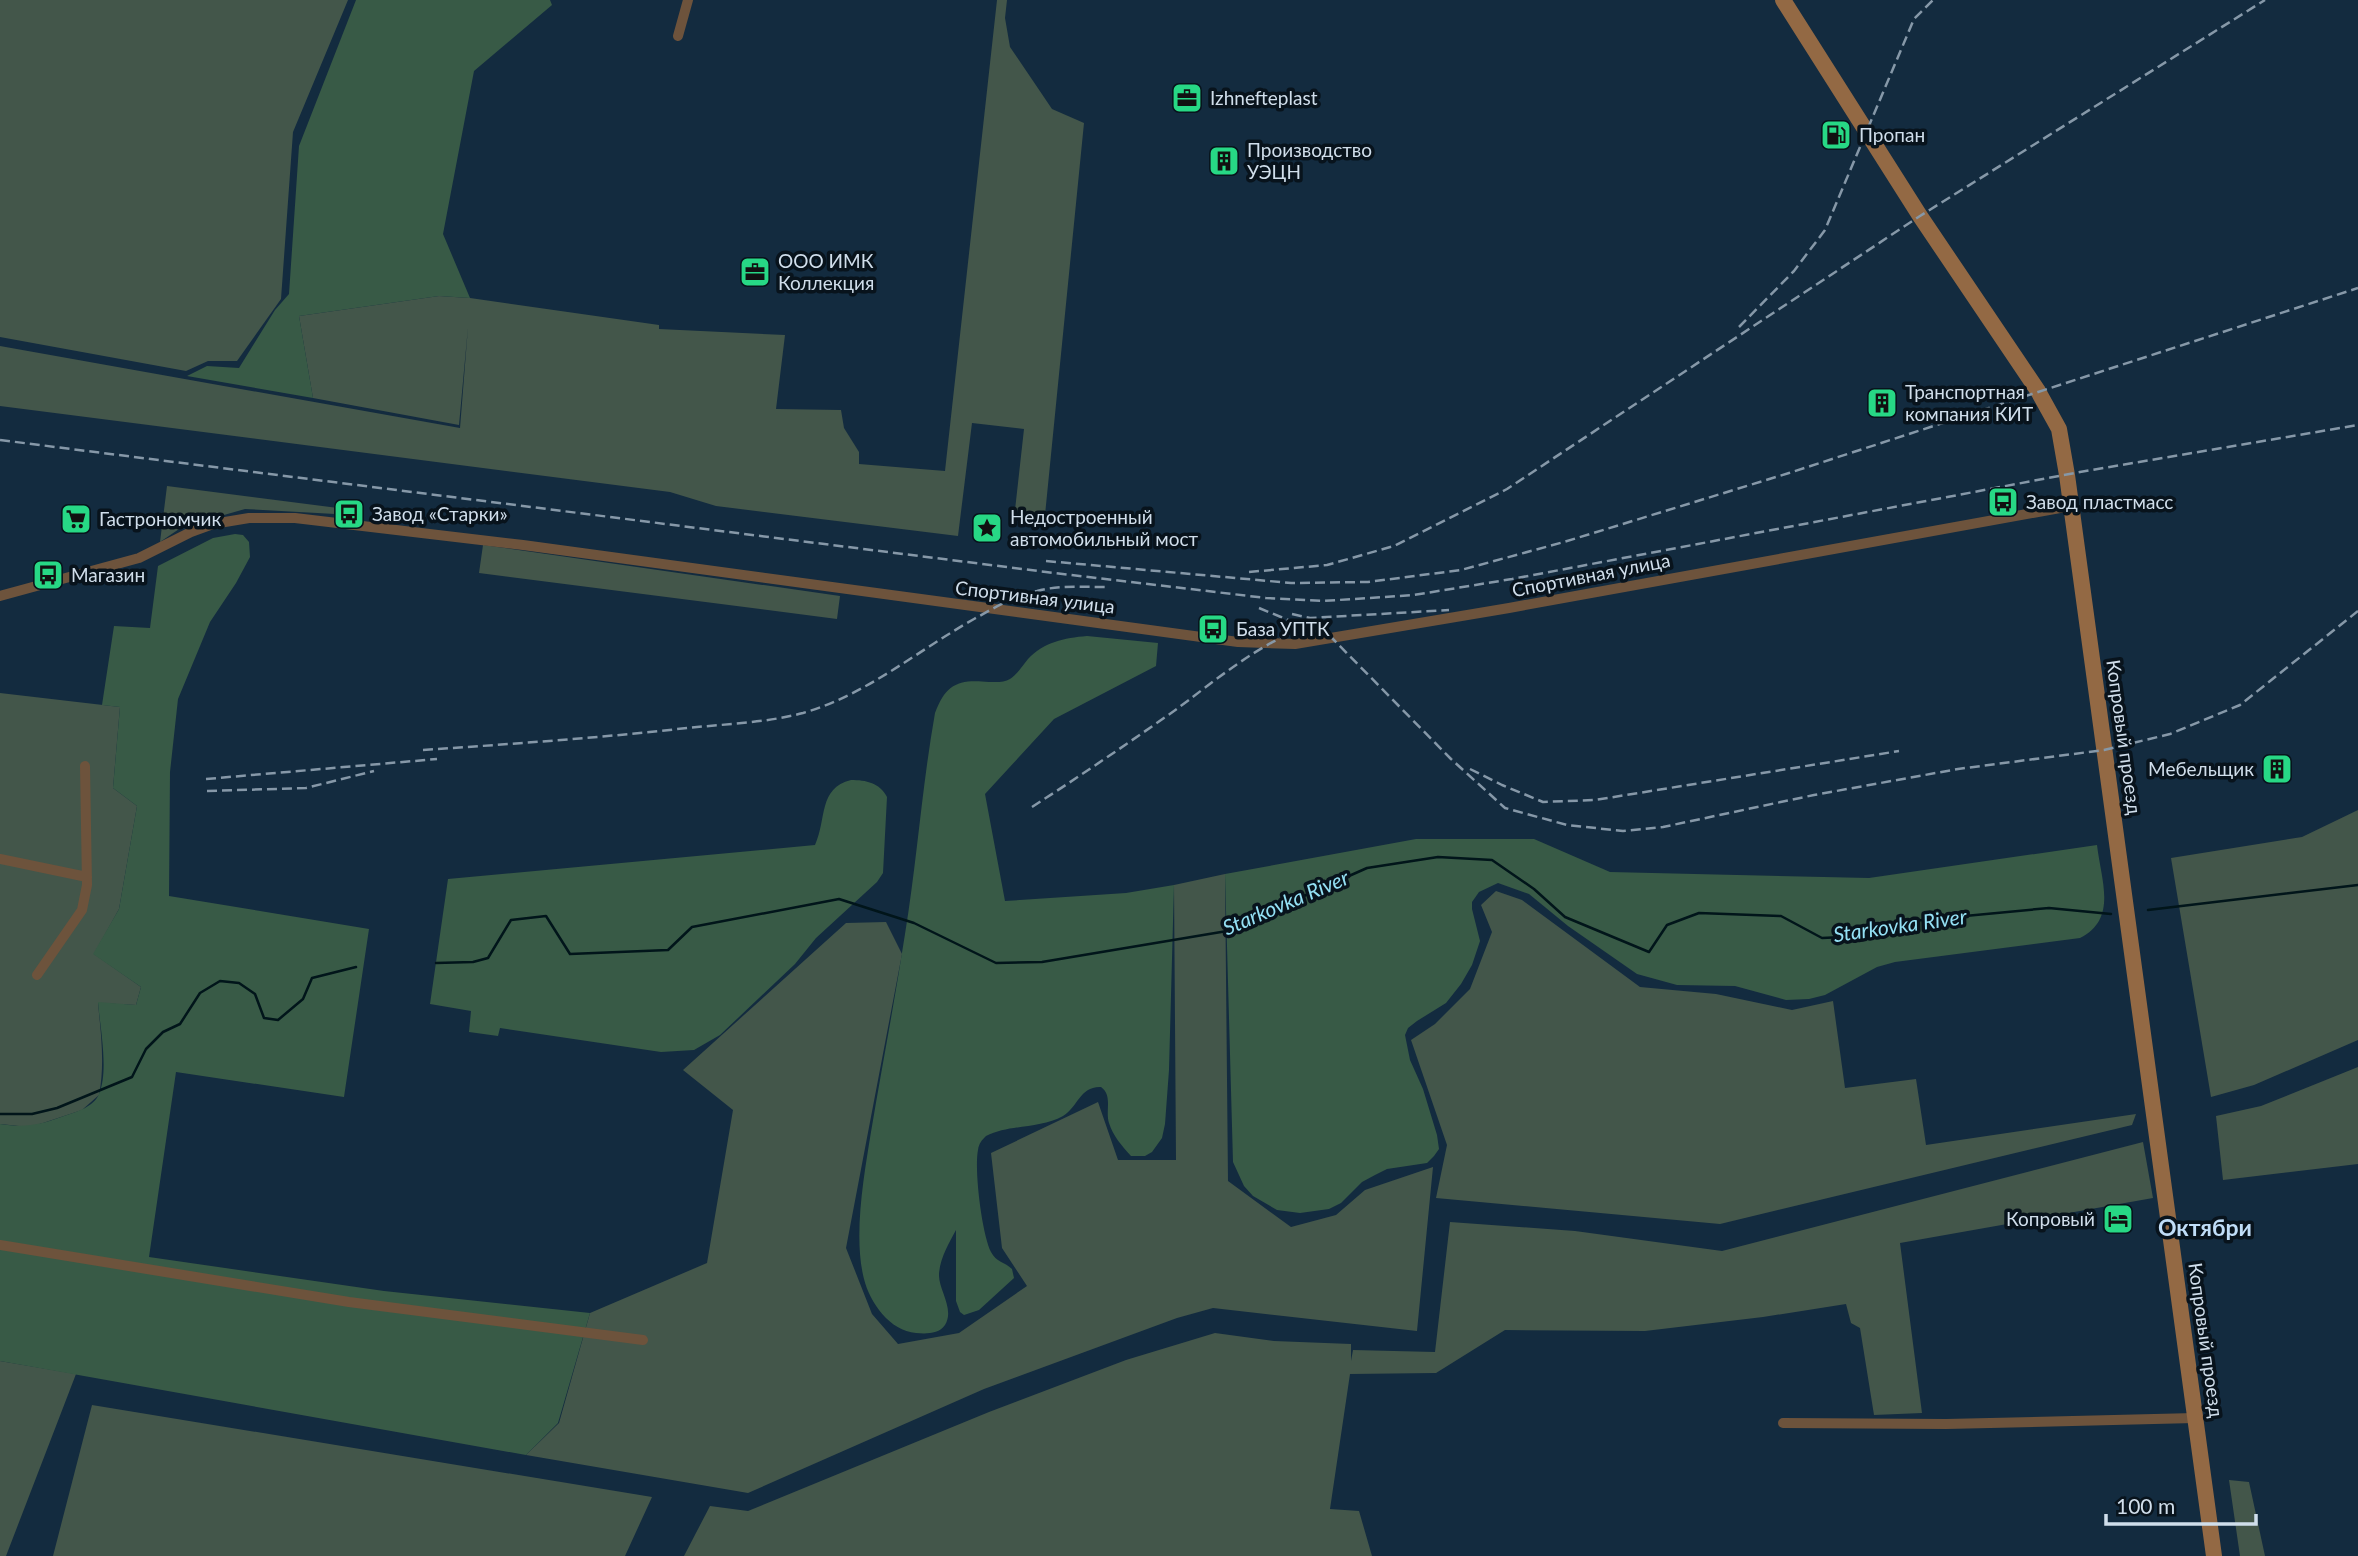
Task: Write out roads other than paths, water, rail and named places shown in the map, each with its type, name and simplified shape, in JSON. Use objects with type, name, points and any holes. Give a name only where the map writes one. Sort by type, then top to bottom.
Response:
[{"type":"main road","name":"Копровый проезд","points":[[1783,0],[1920,216],[2019,359],[2059,429],[2214,1556]]},
{"type":"street","points":[[678,36],[688,0]]},
{"type":"street","name":"Спортивная улица","points":[[0,596],[139,558],[213,524],[248,518],[295,518],[523,545],[1238,642],[1295,644],[2071,506]]},
{"type":"street","points":[[37,975],[82,910],[87,877],[85,766]]},
{"type":"street","points":[[0,859],[87,877]]},
{"type":"street","points":[[0,1245],[336,1300],[643,1340]]},
{"type":"street","points":[[1783,1423],[1946,1424],[2195,1418]]},
{"type":"waterway","name":"Starkovka River","points":[[436,963],[473,962],[488,958],[511,920],[546,916],[570,954],[668,950],[692,927],[839,899],[914,923],[996,963],[1042,962],[1233,930],[1367,868],[1438,857],[1492,860],[1534,889],[1565,917],[1649,952],[1667,925],[1699,913],[1781,916],[1822,938],[1843,937],[1912,921],[2049,908],[2111,914]]},
{"type":"waterway","name":"Starkovka River","points":[[2148,910],[2358,885]]},
{"type":"waterway","name":"Starkovka River","points":[[0,1114],[32,1114],[57,1108],[132,1077],[146,1049],[163,1032],[180,1024],[200,993],[220,981],[239,983],[255,994],[264,1018],[278,1020],[303,999],[312,978],[356,967]]},
{"type":"railway","points":[[1739,327],[1794,271],[1825,230],[1914,19],[1933,0]]},
{"type":"railway","points":[[1249,572],[1327,565],[1394,546],[1507,489],[1920,216],[2265,0]]},
{"type":"railway","points":[[1046,561],[1291,583],[1368,582],[1461,570],[1564,542],[1789,473],[2358,288]]},
{"type":"railway","points":[[0,440],[1046,572],[1266,598],[1323,601],[1414,595],[1512,579],[2080,472],[2358,425]]},
{"type":"railway","points":[[423,750],[745,723],[803,713],[870,684],[953,631],[1012,599],[1054,588],[1105,587]]},
{"type":"railway","points":[[1259,608],[1332,638],[1451,759],[1505,808],[1567,825],[1623,831],[1663,827],[1814,795],[1958,769],[2104,750],[2170,734],[2240,705],[2358,611]]},
{"type":"railway","points":[[1292,614],[1310,618],[1449,610]]},
{"type":"railway","points":[[1032,807],[1139,736],[1257,651],[1293,632],[1310,627]]},
{"type":"railway","points":[[1470,769],[1543,802],[1595,800],[1899,751]]},
{"type":"railway","points":[[206,779],[437,759]]},
{"type":"railway","points":[[207,791],[306,788],[374,771]]},
{"type":"place","name":"Izhnefteplast","points":[[1187,98]]},
{"type":"place","name":"Пропан","points":[[1836,135]]},
{"type":"place","name":"Производство УЭЦН","points":[[1224,161]]},
{"type":"place","name":"ООО ИМК Коллекция","points":[[755,272]]},
{"type":"place","name":"Транспортная компания КИТ","points":[[1882,403]]},
{"type":"place","name":"Завод пластмасс","points":[[2003,502]]},
{"type":"place","name":"Завод «Старки»","points":[[349,514]]},
{"type":"place","name":"Гастрономчик","points":[[76,519]]},
{"type":"place","name":"Недостроенный автомобильный мост","points":[[987,528]]},
{"type":"place","name":"Магазин","points":[[48,575]]},
{"type":"place","name":"База УПТК","points":[[1213,629]]},
{"type":"place","name":"Мебельщик","points":[[2277,769]]},
{"type":"place","name":"Копровый","points":[[2118,1219]]},
{"type":"district","name":"Октябри","points":[[2205,1228]]}]
